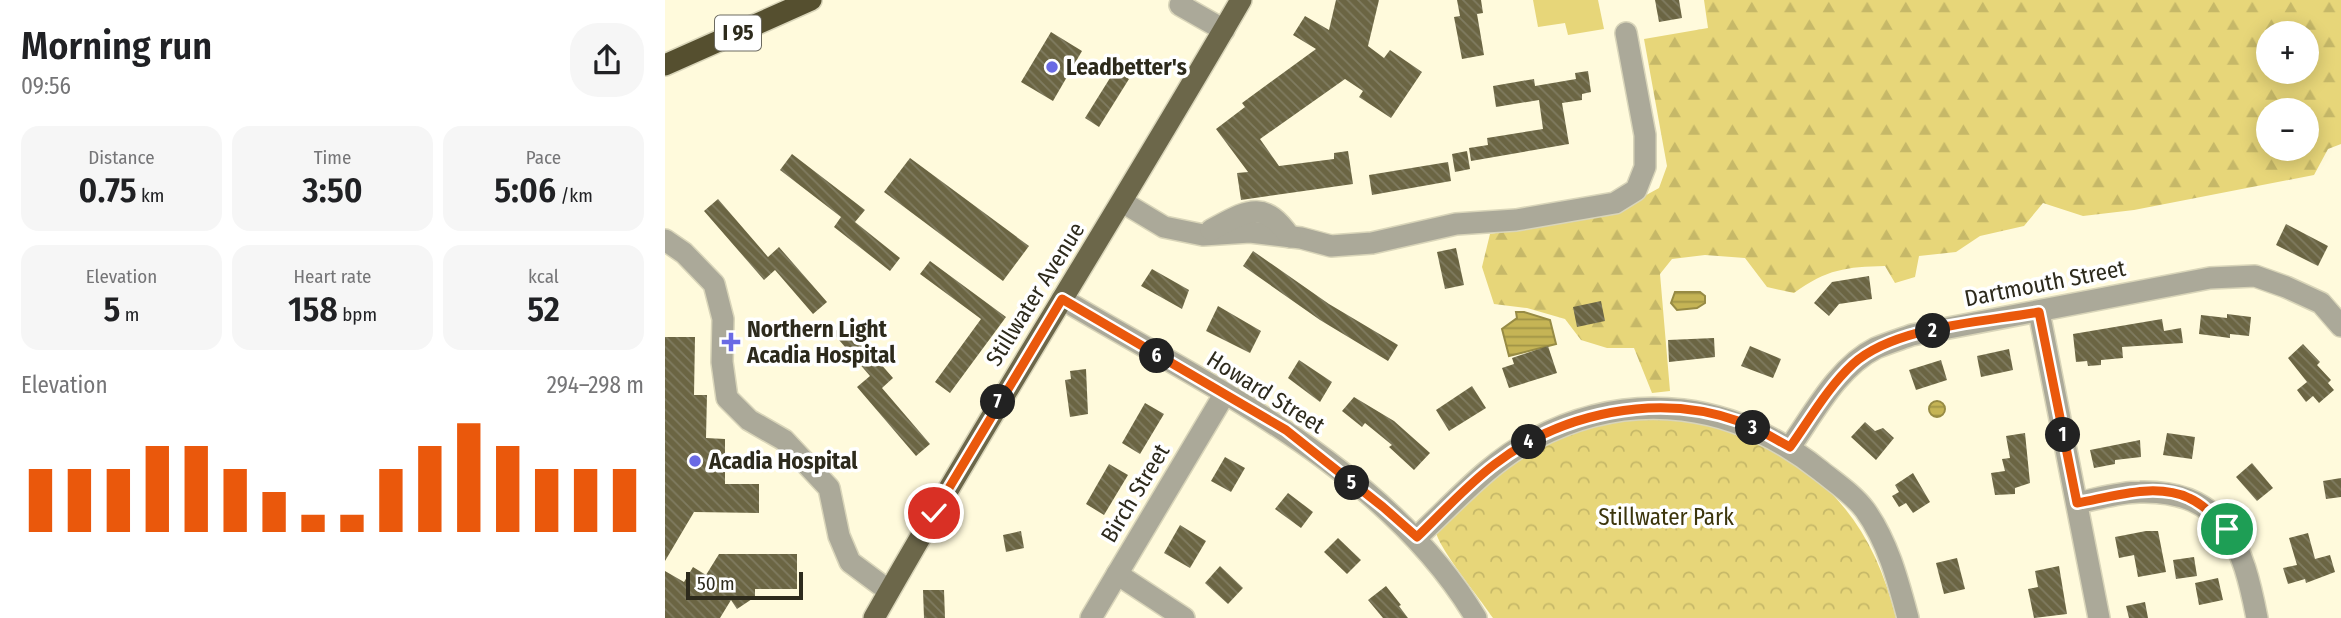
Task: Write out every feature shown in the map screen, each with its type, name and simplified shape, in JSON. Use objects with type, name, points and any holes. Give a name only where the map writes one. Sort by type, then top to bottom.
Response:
[{"type":"highway","name":"I 95","points":[[665,65],[811,0]]},
{"type":"main road","name":"Stillwater Avenue","points":[[874,618],[979,434],[1123,203],[1241,0]]},
{"type":"street","points":[[1183,0],[1180,5],[1224,30]]},
{"type":"street","points":[[1123,203],[1164,227],[1203,234],[1250,232],[1331,246],[1372,243],[1456,224],[1529,218],[1615,204],[1636,190],[1645,167],[1645,135],[1626,33]]},
{"type":"street","points":[[665,240],[684,253],[714,284],[723,319],[722,362],[727,398],[749,420],[784,440],[829,488],[839,536],[850,562],[889,592]]},
{"type":"street","name":"Dartmouth Street","points":[[1790,447],[1835,384],[1854,363],[1875,349],[1912,335],[2210,278],[2255,276],[2321,303],[2341,326]]},
{"type":"street","name":"Howard Street","points":[[1062,299],[1286,430],[1417,537],[1476,618]]},
{"type":"street","points":[[2039,312],[2098,618]]},
{"type":"street","name":"Birch Street","points":[[1091,618],[1224,395]]},
{"type":"street","points":[[1417,537],[1494,464],[1555,429],[1605,414],[1668,408],[1713,414],[1739,421],[1790,447],[1864,509],[1895,570],[1908,618]]},
{"type":"street","points":[[2077,503],[2138,492],[2167,493],[2189,498],[2210,513],[2238,544],[2247,568],[2257,618]]},
{"type":"street","points":[[1117,574],[1184,618]]},
{"type":"green space","points":[[1533,0],[1598,0],[1604,29],[1568,35],[1565,23],[1538,27]]},
{"type":"green space","points":[[1704,0],[2341,0],[2341,144],[2328,149],[2314,175],[2134,210],[2083,216],[2043,203],[2024,226],[1980,236],[1956,252],[1919,256],[1915,277],[1895,283],[1885,266],[1859,267],[1827,274],[1794,293],[1767,287],[1745,258],[1705,255],[1672,259],[1660,274],[1670,391],[1652,393],[1634,348],[1607,348],[1581,340],[1565,319],[1527,308],[1494,304],[1482,267],[1490,234],[1612,214],[1659,188],[1667,166],[1644,39],[1708,28]]},
{"type":"green space","name":"Stillwater Park","points":[[1675,418],[1705,422],[1776,452],[1802,469],[1825,487],[1845,508],[1861,532],[1887,586],[1896,618],[1493,618],[1451,560],[1436,531],[1465,503],[1528,453],[1572,432],[1626,419]]},
{"type":"shaded area","points":[[1675,292],[1700,292],[1705,296],[1705,303],[1697,308],[1677,310],[1671,303]]},
{"type":"shaded area","points":[[1516,312],[1550,320],[1556,344],[1509,356],[1502,329],[1517,318]]},
{"type":"shaded area","points":[[1934,401],[1940,401],[1945,409],[1943,415],[1934,417],[1929,412],[1929,406]]},
{"type":"building","points":[[1336,0],[1379,0],[1368,46],[1384,58],[1390,50],[1422,72],[1391,118],[1359,97],[1363,91],[1345,79],[1260,139],[1279,166],[1334,159],[1334,153],[1348,151],[1353,184],[1241,200],[1237,173],[1248,172],[1216,129],[1245,107],[1242,103],[1316,49],[1293,35],[1305,16],[1329,30]]},
{"type":"building","points":[[1457,0],[1481,0],[1483,13],[1477,14],[1484,55],[1462,59],[1454,17],[1460,16]]},
{"type":"building","points":[[1655,0],[1679,0],[1682,18],[1659,22]]},
{"type":"building","name":"Leadbetter's","points":[[1051,32],[1082,51],[1053,101],[1021,82]]},
{"type":"building","points":[[1115,70],[1129,79],[1099,127],[1085,118]]},
{"type":"building","points":[[1588,71],[1591,92],[1582,94],[1582,100],[1562,103],[1569,144],[1471,161],[1469,148],[1488,145],[1487,138],[1543,129],[1539,100],[1496,107],[1493,86],[1534,79],[1535,86],[1576,79],[1575,73]]},
{"type":"building","points":[[1467,151],[1470,169],[1455,172],[1452,154]]},
{"type":"building","points":[[792,154],[865,210],[855,222],[900,258],[890,271],[834,227],[841,217],[780,170]]},
{"type":"building","points":[[910,158],[1029,246],[1003,281],[884,192]]},
{"type":"building","points":[[1448,162],[1451,181],[1372,195],[1369,175]]},
{"type":"building","points":[[718,199],[768,257],[779,247],[827,302],[813,314],[775,270],[764,280],[704,211]]},
{"type":"building","points":[[2286,224],[2328,246],[2318,266],[2276,245]]},
{"type":"building","points":[[1456,248],[1464,285],[1445,289],[1437,252]]},
{"type":"building","points":[[1253,251],[1329,304],[1398,345],[1388,361],[1320,320],[1243,266]]},
{"type":"building","points":[[930,261],[1006,317],[950,393],[935,382],[981,319],[920,274]]},
{"type":"building","points":[[1152,269],[1189,290],[1182,309],[1141,286]]},
{"type":"building","points":[[1869,276],[1872,299],[1839,304],[1829,316],[1814,303],[1832,282]]},
{"type":"building","points":[[1601,301],[1605,321],[1577,327],[1573,307]]},
{"type":"building","points":[[1218,306],[1261,331],[1250,353],[1206,331]]},
{"type":"building","points":[[2227,314],[2251,317],[2249,336],[2230,334],[2230,338],[2199,334],[2201,315],[2227,318]]},
{"type":"building","points":[[2162,319],[2164,331],[2181,328],[2183,343],[2122,347],[2123,358],[2101,360],[2101,365],[2088,366],[2087,361],[2076,362],[2073,334]]},
{"type":"building","points":[[845,323],[893,378],[882,388],[930,444],[916,456],[857,387],[870,376],[833,333]]},
{"type":"building","name":"Acadia Hospital","points":[[665,337],[695,337],[694,395],[707,395],[706,438],[725,439],[725,484],[759,484],[759,513],[694,512],[665,561]]},
{"type":"building","points":[[1714,338],[1715,357],[1669,362],[1668,340]]},
{"type":"building","points":[[2303,344],[2320,362],[2317,365],[2331,380],[2328,383],[2334,390],[2319,403],[2313,396],[2306,402],[2297,390],[2307,382],[2288,358]]},
{"type":"building","points":[[1548,346],[1557,373],[1509,388],[1502,368],[1514,364],[1512,358]]},
{"type":"building","points":[[1750,346],[1781,359],[1773,378],[1741,366]]},
{"type":"building","points":[[2009,349],[2013,370],[1981,377],[1977,356]]},
{"type":"building","points":[[1299,360],[1332,382],[1320,402],[1288,378]]},
{"type":"building","points":[[1941,360],[1947,380],[1916,390],[1909,370]]},
{"type":"building","points":[[1086,369],[1088,414],[1070,417],[1065,380],[1071,379],[1070,371]]},
{"type":"building","points":[[1472,386],[1486,408],[1449,431],[1436,410]]},
{"type":"building","points":[[1354,397],[1394,421],[1430,453],[1414,470],[1389,447],[1392,445],[1365,423],[1362,427],[1342,411]]},
{"type":"building","points":[[1145,403],[1164,414],[1140,454],[1122,443]]},
{"type":"building","points":[[1865,422],[1875,431],[1883,428],[1894,438],[1876,460],[1851,437]]},
{"type":"building","points":[[2025,433],[2030,483],[2015,488],[2015,494],[1995,495],[1991,473],[2005,471],[2002,459],[2010,458],[2006,436]]},
{"type":"building","points":[[2167,433],[2195,437],[2192,459],[2163,455]]},
{"type":"building","points":[[2140,440],[2141,457],[2115,460],[2115,464],[2094,468],[2090,450]]},
{"type":"building","points":[[1225,457],[1245,468],[1231,492],[1211,481]]},
{"type":"building","points":[[2252,463],[2273,488],[2257,501],[2236,477]]},
{"type":"building","points":[[1109,464],[1128,475],[1104,515],[1086,504]]},
{"type":"building","points":[[1913,473],[1930,502],[1913,513],[1906,503],[1899,507],[1892,496],[1899,492],[1895,485]]},
{"type":"building","points":[[2341,478],[2341,497],[2326,499],[2323,481]]},
{"type":"building","points":[[1288,493],[1313,512],[1301,528],[1275,509]]},
{"type":"building","points":[[1180,525],[1206,541],[1190,568],[1164,553]]},
{"type":"building","points":[[1021,531],[1024,548],[1006,552],[1003,535]]},
{"type":"building","points":[[2158,531],[2166,572],[2138,577],[2134,555],[2119,558],[2115,537]]},
{"type":"building","points":[[2308,533],[2315,559],[2330,555],[2335,572],[2306,583],[2305,579],[2288,584],[2283,568],[2297,565],[2289,538]]},
{"type":"building","points":[[1338,538],[1361,560],[1347,574],[1324,552]]},
{"type":"building","points":[[719,554],[797,554],[797,589],[755,589],[755,597],[737,609],[731,600],[720,618],[665,618],[665,571],[684,582],[693,567],[706,575]]},
{"type":"building","points":[[2194,557],[2197,576],[2176,579],[2173,560]]},
{"type":"building","points":[[1957,558],[1965,589],[1944,594],[1936,563]]},
{"type":"building","points":[[1220,566],[1243,588],[1228,604],[1205,583]]},
{"type":"building","points":[[2059,566],[2067,614],[2034,618],[2028,589],[2038,587],[2035,571]]},
{"type":"building","points":[[2218,578],[2223,600],[2199,605],[2195,583]]},
{"type":"building","points":[[1386,586],[1408,618],[1383,618],[1368,600]]},
{"type":"building","points":[[923,590],[944,590],[945,618],[924,618]]},
{"type":"building","points":[[2145,602],[2148,618],[2129,618],[2126,606]]},
{"type":"place","name":"Leadbetter's","points":[[1052,67]]},
{"type":"place","name":"Northern Light Acadia Hospital","points":[[731,342]]},
{"type":"place","name":"Acadia Hospital","points":[[695,461]]},
{"type":"route","points":[[934,513],[1062,299],[1286,430],[1417,537],[1494,464],[1532,440],[1566,424],[1605,414],[1647,408],[1691,410],[1739,421],[1790,447],[1835,384],[1854,363],[1875,349],[1912,335],[2039,312],[2077,503],[2138,492],[2167,493],[2189,498],[2227,529]]}]
